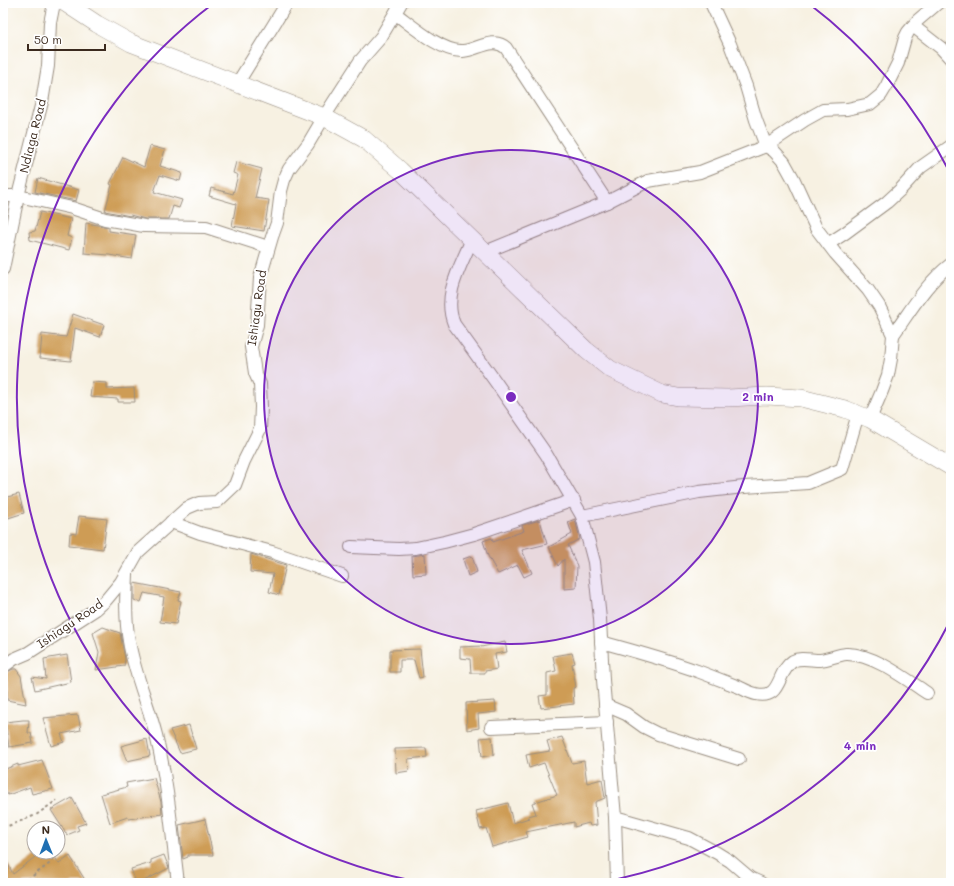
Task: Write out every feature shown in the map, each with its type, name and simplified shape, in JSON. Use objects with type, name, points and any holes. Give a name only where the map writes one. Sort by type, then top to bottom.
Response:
[{"type":"main road","points":[[65,3],[97,24],[131,43],[324,117],[364,140],[382,153],[586,350],[610,369],[662,394],[678,397],[728,398],[767,396],[801,398],[845,408],[864,417],[951,467]]},
{"type":"street","name":"Ndiaga Road","points":[[3,269],[18,196],[42,102],[48,66],[50,23],[54,3]]},
{"type":"street","points":[[237,84],[288,3]]},
{"type":"street","name":"Ishiagu Road","points":[[3,667],[14,659],[28,653],[96,609],[116,589],[138,552],[171,522],[187,508],[198,503],[217,502],[235,485],[244,461],[260,429],[260,384],[254,373],[251,347],[258,325],[260,278],[268,247],[277,223],[284,180],[289,169],[308,144],[360,62],[381,37],[396,14],[401,3]]},
{"type":"street","points":[[582,516],[698,492],[744,487],[808,483],[842,469],[864,417],[882,392],[888,374],[892,353],[893,335],[879,306],[868,290],[816,228],[784,162],[774,151],[766,146],[739,67],[711,3]]},
{"type":"street","points":[[485,252],[607,202],[648,181],[700,172],[766,146],[823,110],[859,108],[870,104],[887,85],[898,64],[905,38],[913,26],[938,3]]},
{"type":"street","points":[[396,14],[433,41],[453,50],[462,52],[493,43],[502,44],[607,202]]},
{"type":"street","points":[[913,26],[941,48],[951,59]]},
{"type":"street","points":[[828,244],[845,234],[887,202],[921,167],[951,146]]},
{"type":"street","points":[[3,196],[18,196],[72,208],[105,219],[144,226],[206,227],[268,247]]},
{"type":"street","points":[[472,240],[453,284],[449,307],[454,324],[546,454],[574,500],[582,516],[594,562],[600,619],[605,705],[615,817],[617,883]]},
{"type":"street","points":[[893,335],[936,276],[951,264]]},
{"type":"street","points":[[351,547],[381,549],[416,548],[474,534],[574,500]]},
{"type":"street","points":[[171,522],[200,533],[272,552],[342,576]]},
{"type":"street","points":[[128,571],[126,608],[129,641],[156,735],[167,793],[178,883]]},
{"type":"street","points":[[601,642],[656,657],[700,672],[756,694],[768,695],[774,691],[783,672],[794,661],[799,659],[826,659],[845,654],[858,655],[870,659],[894,671],[927,693]]},
{"type":"street","points":[[605,705],[626,714],[644,727],[658,734],[739,759]]},
{"type":"street","points":[[491,727],[607,722]]},
{"type":"street","points":[[615,817],[689,838],[730,861],[753,881]]},
{"type":"path","points":[[3,828],[36,815],[57,800]]},
{"type":"path","points":[[23,883],[53,860]]},
{"type":"building","points":[[150,146],[165,150],[160,166],[182,173],[180,181],[160,175],[154,192],[182,200],[179,208],[173,206],[169,219],[145,219],[105,211],[112,185],[110,184],[123,157],[144,167]]},
{"type":"building","points":[[236,162],[262,169],[255,198],[269,200],[264,231],[232,226],[236,204],[209,196],[211,188],[233,194],[238,175],[233,173]]},
{"type":"building","points":[[38,178],[79,190],[76,201],[35,192]]},
{"type":"building","points":[[40,212],[71,219],[67,236],[72,238],[69,250],[30,240],[29,232],[35,231]]},
{"type":"building","points":[[86,223],[109,227],[109,231],[136,235],[132,259],[84,253]]},
{"type":"building","points":[[73,314],[104,325],[100,337],[75,328],[71,361],[40,358],[42,334],[66,337]]},
{"type":"building","points":[[92,382],[107,383],[107,389],[134,388],[135,402],[118,402],[118,399],[90,397]]},
{"type":"building","points":[[19,494],[24,513],[5,519],[3,513],[3,498]]},
{"type":"building","points":[[79,516],[107,519],[103,549],[69,545],[70,533],[76,534]]},
{"type":"building","points":[[575,519],[580,539],[568,545],[577,566],[576,588],[564,589],[564,559],[558,566],[549,547],[572,534],[568,522]]},
{"type":"building","points":[[540,520],[547,544],[522,550],[532,573],[524,577],[518,565],[498,574],[488,556],[483,541],[492,538],[493,542],[524,531],[522,525]]},
{"type":"building","points":[[251,554],[286,565],[279,595],[269,592],[273,574],[250,572]]},
{"type":"building","points":[[425,554],[426,574],[413,575],[412,556]]},
{"type":"building","points":[[472,556],[477,572],[468,576],[463,559]]},
{"type":"building","points":[[134,583],[181,592],[178,600],[181,601],[176,624],[160,622],[164,597],[144,593],[141,602],[134,600]]},
{"type":"building","points":[[103,627],[120,633],[125,658],[124,666],[96,670],[99,652],[93,633]]},
{"type":"building","points":[[505,642],[507,652],[495,654],[497,669],[485,671],[485,673],[471,673],[470,659],[460,658],[460,647],[481,647]]},
{"type":"building","points":[[420,649],[423,677],[419,678],[414,660],[400,660],[400,672],[390,672],[390,650]]},
{"type":"building","points":[[572,653],[575,663],[572,664],[576,687],[573,688],[574,704],[541,708],[539,696],[547,695],[547,673],[556,671],[553,656]]},
{"type":"building","points":[[67,655],[71,682],[35,690],[32,677],[46,679],[44,659]]},
{"type":"building","points":[[16,669],[21,676],[26,704],[7,700],[7,681],[3,681],[3,674]]},
{"type":"building","points":[[495,701],[496,712],[478,714],[479,728],[467,730],[466,703]]},
{"type":"building","points":[[78,715],[81,730],[61,734],[64,742],[51,746],[43,718]]},
{"type":"building","points":[[29,720],[28,733],[31,733],[33,743],[9,747],[5,722]]},
{"type":"building","points":[[189,725],[196,749],[180,753],[170,730]]},
{"type":"building","points":[[492,737],[494,755],[482,757],[480,738]]},
{"type":"building","points":[[562,737],[572,763],[584,761],[587,783],[602,779],[605,798],[595,802],[597,825],[590,826],[589,823],[574,827],[574,822],[526,832],[528,837],[492,847],[486,828],[480,829],[476,811],[508,803],[513,823],[536,814],[532,803],[557,795],[544,763],[529,768],[526,755],[550,751],[547,741]]},
{"type":"building","points":[[147,739],[150,756],[127,761],[121,746]]},
{"type":"building","points":[[426,748],[427,757],[408,759],[409,771],[396,773],[395,749]]},
{"type":"building","points":[[42,760],[53,789],[32,794],[30,787],[8,795],[6,792],[3,795],[3,770],[18,764],[18,766]]},
{"type":"building","points":[[154,778],[161,802],[162,814],[129,819],[128,817],[110,823],[101,794],[127,787],[126,783]]},
{"type":"building","points":[[72,798],[86,823],[77,826],[79,830],[67,835],[66,820],[57,820],[51,810]]},
{"type":"building","points":[[205,819],[213,855],[188,855],[188,857],[183,859],[179,825]]},
{"type":"building","points":[[3,854],[13,874],[31,860],[57,860],[59,864],[70,856],[87,883],[3,883],[6,879],[3,873]]},
{"type":"building","points":[[164,855],[169,868],[140,883],[136,883],[131,869],[151,863],[151,860]]}]
